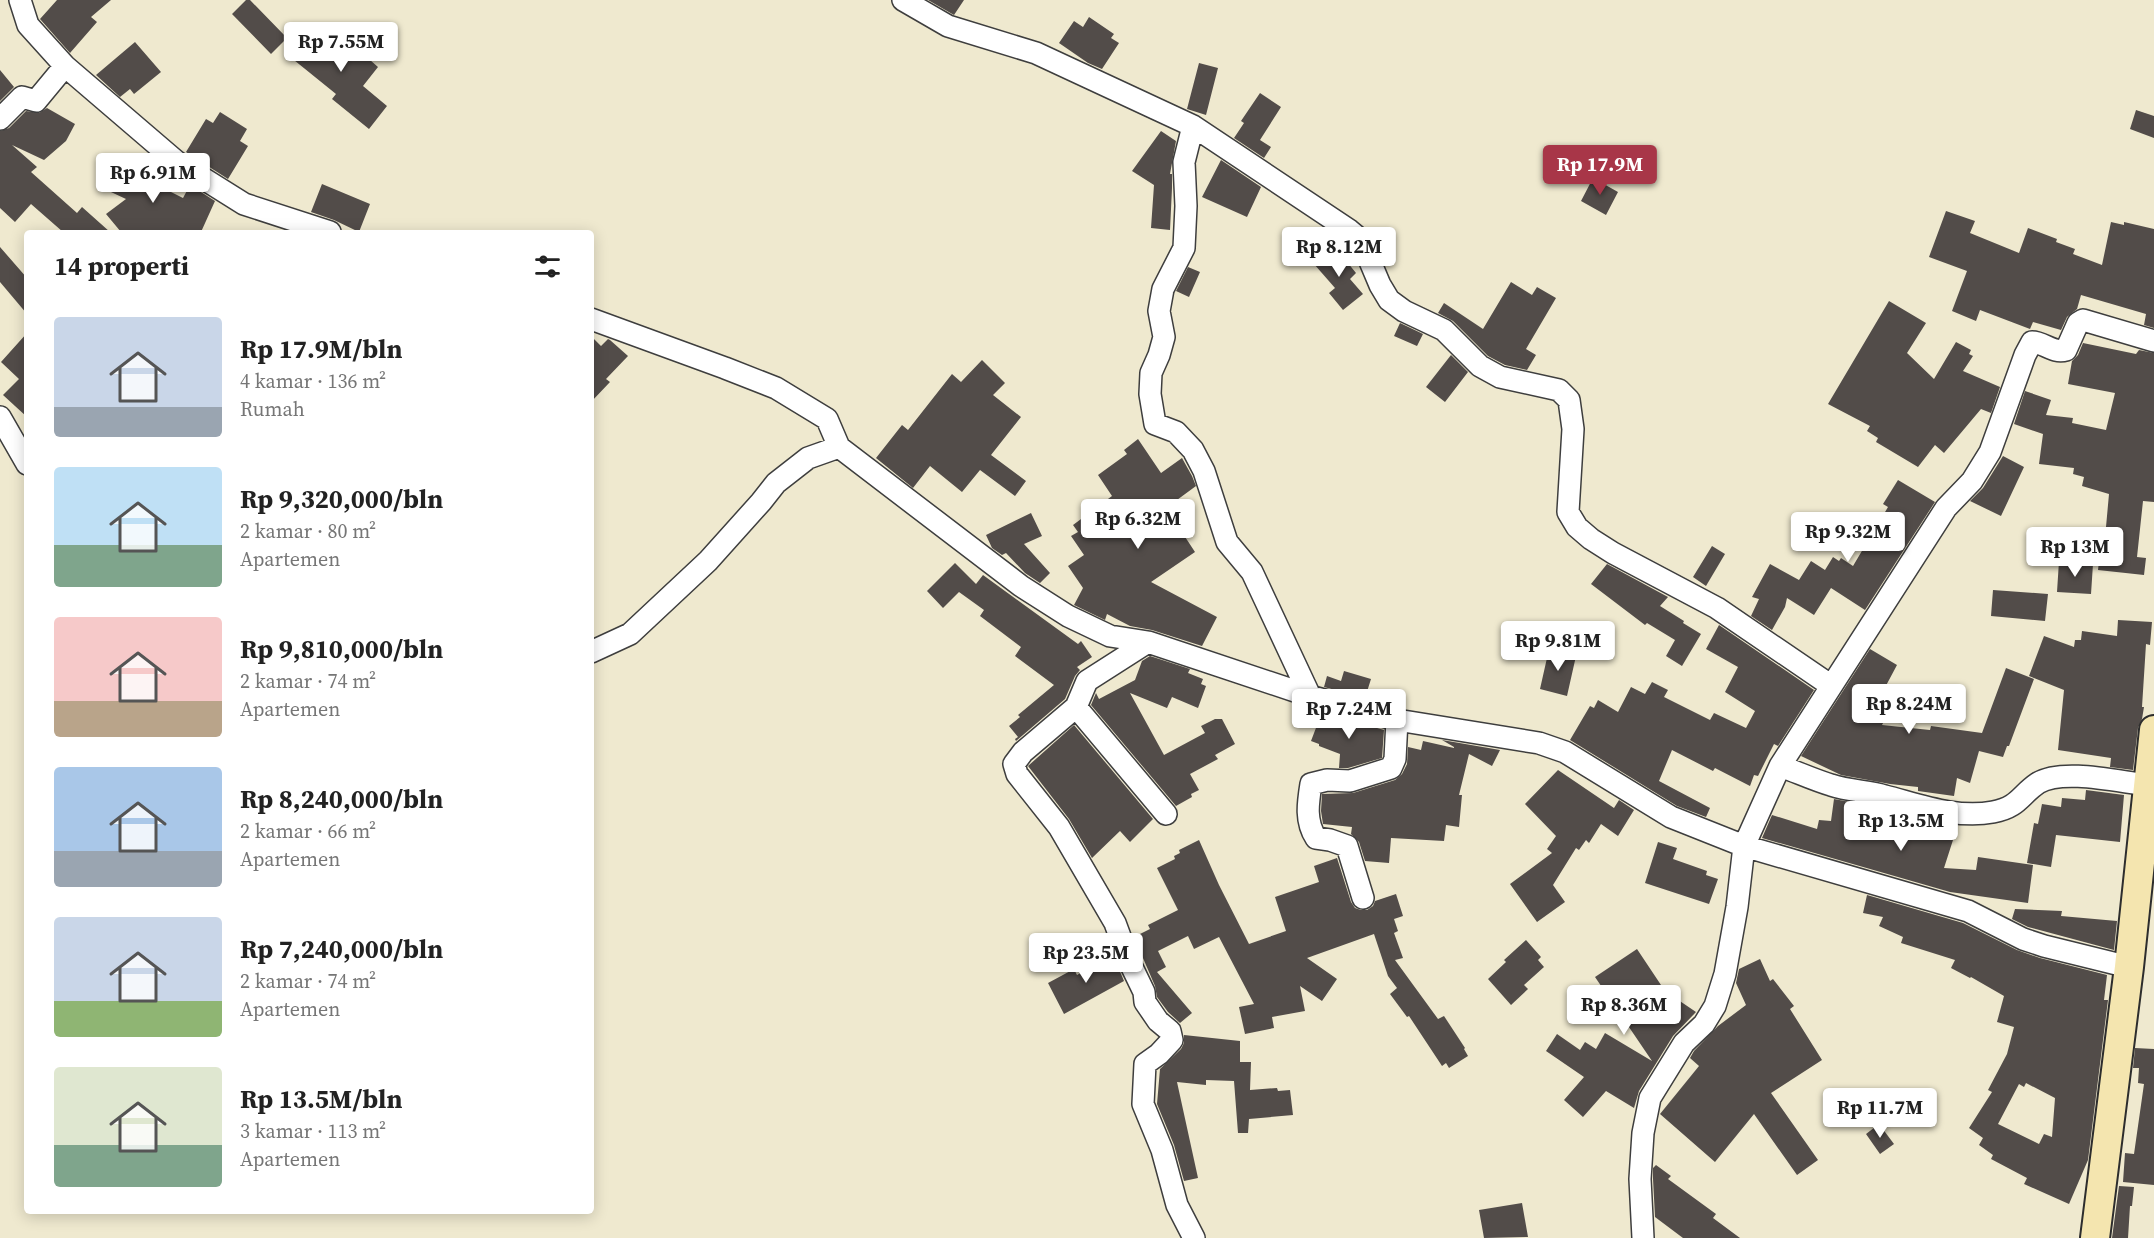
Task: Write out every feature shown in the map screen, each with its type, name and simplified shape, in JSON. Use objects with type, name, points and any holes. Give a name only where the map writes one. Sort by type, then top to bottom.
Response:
[{"type":"main road","points":[[2095,1238],[2154,730]]},
{"type":"street","points":[[20,0],[28,25],[65,66],[177,162],[244,204],[324,230]]},
{"type":"street","points":[[903,0],[948,26],[1036,53],[1193,126],[1360,240],[1389,300],[1404,311],[1444,330],[1480,366],[1500,377],[1559,390],[1569,400],[1573,429],[1568,512],[1577,527],[1613,553],[1717,608],[1830,685]]},
{"type":"street","points":[[0,119],[22,97],[36,101],[65,66]]},
{"type":"street","points":[[1193,126],[1184,162],[1186,206],[1184,248],[1163,289],[1159,311],[1164,337],[1151,373],[1150,394],[1155,424],[1176,432],[1193,450],[1204,471],[1227,542],[1252,572],[1310,696]]},
{"type":"street","points":[[594,320],[776,388],[827,419],[839,447],[1021,586],[1068,616],[1110,636],[1148,642],[1310,696],[1397,720],[1528,742],[1565,752],[1671,817],[1744,846],[1968,911],[2023,939],[2128,967]]},
{"type":"street","points":[[1643,1238],[1640,1179],[1643,1133],[1650,1098],[1684,1043],[1704,1024],[1715,1006],[1725,974],[1744,846],[1780,766],[1946,508],[1972,481],[1990,452],[2025,355],[2032,342],[2056,350],[2066,350],[2078,323],[2083,320],[2154,341]]},
{"type":"street","points":[[0,417],[24,459]]},
{"type":"street","points":[[594,651],[630,634],[708,561],[776,483],[808,458],[839,447]]},
{"type":"street","points":[[1148,642],[1087,681],[1076,707],[1023,752],[1014,764],[1017,774],[1059,827],[1115,923],[1128,961],[1144,992],[1145,1002],[1158,1021],[1170,1031],[1172,1040],[1159,1054],[1145,1064],[1143,1104],[1162,1150],[1177,1205],[1194,1238]]},
{"type":"street","points":[[1076,707],[1166,814]]},
{"type":"street","points":[[1363,898],[1347,846],[1316,838],[1310,828],[1308,817],[1311,784],[1327,780],[1350,781],[1391,768],[1395,759],[1397,720]]},
{"type":"street","points":[[1780,766],[1833,786],[1876,794],[1931,809],[1969,813],[1991,813],[2007,809],[2016,804],[2038,783],[2055,777],[2080,777],[2147,785]]},
{"type":"shaded area","points":[[0,0],[2154,0],[2154,1238],[0,1238]]},
{"type":"building","points":[[57,0],[111,0],[91,17],[97,22],[70,53],[40,19]]},
{"type":"building","points":[[246,0],[250,0],[287,38],[271,54],[232,14]]},
{"type":"building","points":[[928,0],[964,0],[954,15]]},
{"type":"building","points":[[1089,17],[1114,34],[1111,38],[1119,43],[1102,69],[1088,63],[1059,43],[1074,21],[1083,27]]},
{"type":"building","points":[[322,23],[335,34],[337,31],[378,67],[363,86],[387,106],[369,129],[332,99],[336,94],[289,56],[304,37],[308,41]]},
{"type":"building","points":[[135,42],[161,72],[134,94],[130,89],[120,97],[96,75]]},
{"type":"building","points":[[1199,63],[1218,68],[1206,115],[1187,109]]},
{"type":"building","points":[[0,70],[14,87],[0,101]]},
{"type":"building","points":[[1260,93],[1281,107],[1260,140],[1271,147],[1264,158],[1234,138],[1244,123],[1241,121]]},
{"type":"building","points":[[47,108],[75,124],[66,141],[44,160],[12,145],[37,167],[31,172],[77,213],[82,207],[108,230],[61,230],[31,204],[15,222],[0,208],[0,131],[9,128],[26,111],[39,113]]},
{"type":"building","points":[[2136,110],[2154,116],[2154,138],[2130,129]]},
{"type":"building","points":[[220,112],[247,129],[240,141],[248,146],[228,179],[186,152],[206,119],[213,123]]},
{"type":"building","points":[[1161,131],[1176,141],[1170,174],[1172,174],[1172,188],[1170,230],[1151,228],[1154,185],[1132,171]]},
{"type":"building","points":[[1221,160],[1261,187],[1247,217],[1202,197]]},
{"type":"building","points":[[109,163],[125,170],[127,165],[149,176],[147,180],[183,198],[190,185],[215,201],[202,230],[119,230],[106,214],[126,199],[98,186]]},
{"type":"building","points":[[1593,178],[1618,192],[1606,215],[1581,201]]},
{"type":"building","points":[[322,184],[370,204],[360,230],[311,212]]},
{"type":"building","points":[[1946,211],[1975,221],[1970,233],[2019,253],[2028,228],[2075,249],[2073,254],[2102,265],[2111,222],[2124,225],[2124,222],[2154,229],[2154,328],[2144,325],[2146,314],[2081,295],[2077,309],[2067,317],[2061,330],[2033,322],[2030,329],[1980,310],[1976,321],[1952,311],[1967,271],[1929,257]]},
{"type":"building","points":[[0,247],[24,275],[24,310],[0,282]]},
{"type":"building","points":[[1335,247],[1356,273],[1350,279],[1363,294],[1343,310],[1329,293],[1335,288],[1314,264]]},
{"type":"building","points":[[1188,267],[1200,272],[1189,297],[1176,291]]},
{"type":"building","points":[[1511,282],[1532,295],[1537,287],[1556,298],[1526,349],[1536,355],[1527,370],[1505,365],[1488,356],[1453,321],[1438,313],[1444,303],[1483,329]]},
{"type":"building","points":[[1889,301],[1926,323],[1907,353],[1934,379],[1956,342],[1971,350],[1969,354],[1973,356],[1963,371],[2000,387],[1991,413],[1981,409],[1944,453],[1935,445],[1918,467],[1876,442],[1878,438],[1867,431],[1870,426],[1828,404]]},
{"type":"building","points":[[1400,323],[1423,334],[1417,346],[1394,336]]},
{"type":"building","points":[[24,336],[24,414],[3,395],[19,379],[1,362]]},
{"type":"building","points":[[594,339],[601,346],[608,339],[610,340],[628,356],[606,379],[610,382],[594,399]]},
{"type":"building","points":[[2083,343],[2136,354],[2139,350],[2154,353],[2154,502],[2143,501],[2137,557],[2146,558],[2144,575],[2098,570],[2109,494],[2082,486],[2084,477],[2073,474],[2074,468],[2039,464],[2043,434],[2014,424],[2025,391],[2051,400],[2046,415],[2073,418],[2072,423],[2106,430],[2115,393],[2068,384],[2072,361],[2078,355]]},
{"type":"building","points":[[1451,355],[1468,372],[1445,402],[1426,387]]},
{"type":"building","points":[[982,360],[1005,383],[993,395],[1021,417],[991,455],[1026,481],[1015,496],[980,470],[962,492],[930,466],[913,488],[876,458],[902,425],[908,430],[952,374],[961,382]]},
{"type":"building","points":[[1138,439],[1161,473],[1182,458],[1196,486],[1166,508],[1195,552],[1151,582],[1217,617],[1202,646],[1152,630],[1130,626],[1107,614],[1105,620],[1074,605],[1083,588],[1068,566],[1084,555],[1071,536],[1078,532],[1073,525],[1112,496],[1098,475],[1127,454],[1124,450]]},
{"type":"building","points":[[2003,456],[2024,467],[2001,516],[1970,501],[1983,488]]},
{"type":"building","points":[[1898,480],[1935,502],[1865,610],[1831,588],[1814,615],[1787,598],[1785,607],[1772,630],[1751,616],[1759,599],[1752,597],[1770,564],[1799,580],[1811,561],[1825,570],[1833,557],[1839,561],[1841,558],[1853,566],[1888,507],[1883,504]]},
{"type":"building","points":[[1031,513],[1042,536],[1024,544],[1050,573],[1040,583],[1025,573],[1006,553],[1002,555],[992,548],[986,535]]},
{"type":"building","points":[[1712,546],[1725,554],[1706,586],[1693,577]]},
{"type":"building","points":[[2059,561],[2093,564],[2091,594],[2057,592]]},
{"type":"building","points":[[955,563],[976,584],[983,575],[1078,644],[1081,641],[1092,657],[1077,667],[1080,670],[1065,699],[1016,741],[1018,737],[1009,726],[1020,717],[1018,715],[1054,685],[1015,656],[1021,647],[980,616],[984,610],[959,592],[943,608],[927,591]]},
{"type":"building","points":[[1607,564],[1668,597],[1660,606],[1701,634],[1682,666],[1666,656],[1675,640],[1647,623],[1645,625],[1591,584]]},
{"type":"building","points":[[1993,590],[2048,594],[2045,621],[1991,616]]},
{"type":"building","points":[[2118,620],[2152,622],[2150,645],[2146,644],[2142,707],[2144,707],[2138,728],[2133,770],[2110,767],[2111,758],[2058,750],[2064,690],[2029,676],[2044,636],[2074,647],[2075,640],[2081,640],[2082,631],[2117,636]]},
{"type":"building","points":[[1719,625],[1814,690],[1778,746],[1774,744],[1758,776],[1754,775],[1750,786],[1715,768],[1713,771],[1672,750],[1659,781],[1710,808],[1706,817],[1677,806],[1570,740],[1590,706],[1594,708],[1598,700],[1618,712],[1631,687],[1645,694],[1652,682],[1668,690],[1664,697],[1710,720],[1714,713],[1746,728],[1755,711],[1725,692],[1738,667],[1706,649]]},
{"type":"building","points":[[1549,649],[1576,656],[1567,696],[1540,689]]},
{"type":"building","points":[[1870,649],[1897,665],[1881,695],[1894,702],[1882,725],[1930,730],[1931,726],[1982,733],[2006,668],[2034,679],[2003,757],[1979,751],[1970,783],[1957,778],[1954,796],[1918,791],[1918,787],[1841,775],[1801,756]]},
{"type":"building","points":[[1150,656],[1190,669],[1188,673],[1203,679],[1201,684],[1206,686],[1198,708],[1172,697],[1167,708],[1130,693],[1164,755],[1205,733],[1201,726],[1215,719],[1222,719],[1235,744],[1215,755],[1218,759],[1190,774],[1199,790],[1176,806],[1091,705],[1096,693],[1099,699],[1135,680],[1142,661]]},
{"type":"building","points":[[1344,671],[1371,679],[1365,698],[1324,687],[1327,676],[1341,681]]},
{"type":"building","points":[[1322,712],[1384,730],[1382,758],[1348,768],[1339,768],[1340,754],[1311,741]]},
{"type":"building","points":[[1074,725],[1153,819],[1130,842],[1120,831],[1092,858],[1069,819],[1028,766]]},
{"type":"building","points":[[1442,740],[1500,750],[1492,766],[1469,754],[1459,795],[1462,795],[1459,827],[1446,825],[1444,841],[1391,838],[1389,863],[1365,861],[1359,842],[1351,834],[1352,827],[1323,824],[1322,794],[1353,793],[1395,780],[1402,774],[1407,764],[1408,747],[1421,750],[1423,741],[1454,748]]},
{"type":"building","points":[[1558,770],[1614,808],[1619,800],[1634,810],[1618,836],[1601,824],[1589,843],[1586,840],[1579,850],[1576,848],[1553,885],[1565,902],[1537,922],[1510,884],[1552,853],[1547,849],[1556,836],[1525,804]]},
{"type":"building","points":[[2086,790],[2124,795],[2120,842],[2056,835],[2051,867],[2027,863],[2034,823],[2038,824],[2042,804],[2061,807],[2062,798],[2085,800]]},
{"type":"building","points":[[1834,799],[1882,808],[1880,815],[1927,829],[1926,832],[1953,840],[1944,868],[1976,870],[1978,857],[2033,865],[2028,903],[1950,892],[1762,838],[1772,815],[1817,829],[1819,820],[1831,821]]},
{"type":"building","points":[[1199,840],[1249,944],[1286,931],[1275,897],[1319,882],[1314,866],[1337,858],[1355,908],[1367,910],[1373,906],[1375,901],[1396,894],[1403,916],[1394,919],[1398,931],[1394,933],[1403,958],[1395,960],[1438,1019],[1444,1016],[1468,1056],[1449,1068],[1446,1063],[1442,1066],[1409,1016],[1407,1017],[1390,994],[1397,988],[1388,976],[1374,934],[1307,958],[1337,979],[1322,1001],[1300,986],[1305,1011],[1272,1017],[1274,1028],[1245,1034],[1239,1007],[1254,1004],[1219,937],[1194,949],[1188,936],[1158,951],[1166,967],[1157,972],[1192,1013],[1180,1023],[1157,997],[1155,986],[1134,937],[1150,929],[1148,925],[1178,910],[1157,868],[1175,859],[1174,856],[1180,853],[1179,850]]},
{"type":"building","points":[[1658,842],[1677,848],[1673,859],[1707,871],[1706,875],[1718,879],[1709,904],[1645,883]]},
{"type":"building","points":[[1867,895],[1963,923],[2017,950],[2040,958],[2107,975],[2104,1000],[2108,1000],[2088,1160],[2069,1204],[2024,1184],[2027,1178],[1991,1159],[1993,1155],[1979,1145],[1983,1138],[1969,1128],[1992,1092],[1988,1090],[2007,1054],[2014,1027],[1997,1022],[2004,996],[1951,968],[1955,960],[1901,943],[1903,937],[1879,926],[1883,917],[1863,913]],"holes":[[[2026,1083],[2055,1098],[2052,1137],[2044,1134],[2039,1144],[1998,1124],[2019,1084],[2024,1087]]]},
{"type":"building","points":[[2015,909],[2062,911],[2061,916],[2117,921],[2114,950],[2028,927],[2012,919]]},
{"type":"building","points":[[1526,940],[1541,957],[1538,960],[1544,967],[1524,985],[1528,989],[1511,1005],[1488,979]]},
{"type":"building","points":[[1637,949],[1665,991],[1696,1012],[1673,1036],[1639,1091],[1634,1108],[1606,1091],[1583,1117],[1564,1100],[1584,1077],[1546,1051],[1557,1034],[1580,1050],[1585,1042],[1596,1049],[1605,1033],[1652,1061],[1595,977]]},
{"type":"building","points":[[1113,955],[1124,981],[1064,1014],[1048,983],[1074,969],[1077,975]]},
{"type":"building","points":[[1760,959],[1770,981],[1773,979],[1794,1006],[1790,1009],[1822,1060],[1771,1093],[1818,1160],[1797,1175],[1754,1114],[1715,1162],[1660,1114],[1699,1066],[1690,1058],[1694,1051],[1718,1026],[1746,1005],[1736,983],[1739,969]]},
{"type":"building","points":[[1184,1035],[1240,1041],[1240,1062],[1251,1062],[1250,1090],[1277,1088],[1278,1091],[1290,1090],[1293,1115],[1249,1119],[1248,1133],[1238,1133],[1234,1081],[1206,1080],[1206,1085],[1177,1082],[1198,1178],[1184,1181],[1174,1145],[1157,1104],[1160,1069],[1181,1049]]},
{"type":"building","points":[[2135,1048],[2154,1049],[2154,1185],[2123,1182],[2125,1153],[2134,1154],[2144,1084],[2138,1083],[2139,1068],[2133,1068]]},
{"type":"building","points":[[1879,1124],[1894,1144],[1880,1154],[1866,1134]]},
{"type":"building","points":[[1656,1165],[1671,1176],[1668,1179],[1716,1214],[1713,1218],[1740,1238],[1683,1238],[1655,1217],[1653,1168]]},
{"type":"building","points":[[2119,1186],[2134,1187],[2128,1238],[2112,1238]]},
{"type":"building","points":[[1522,1203],[1528,1237],[1484,1238],[1479,1210]]}]
